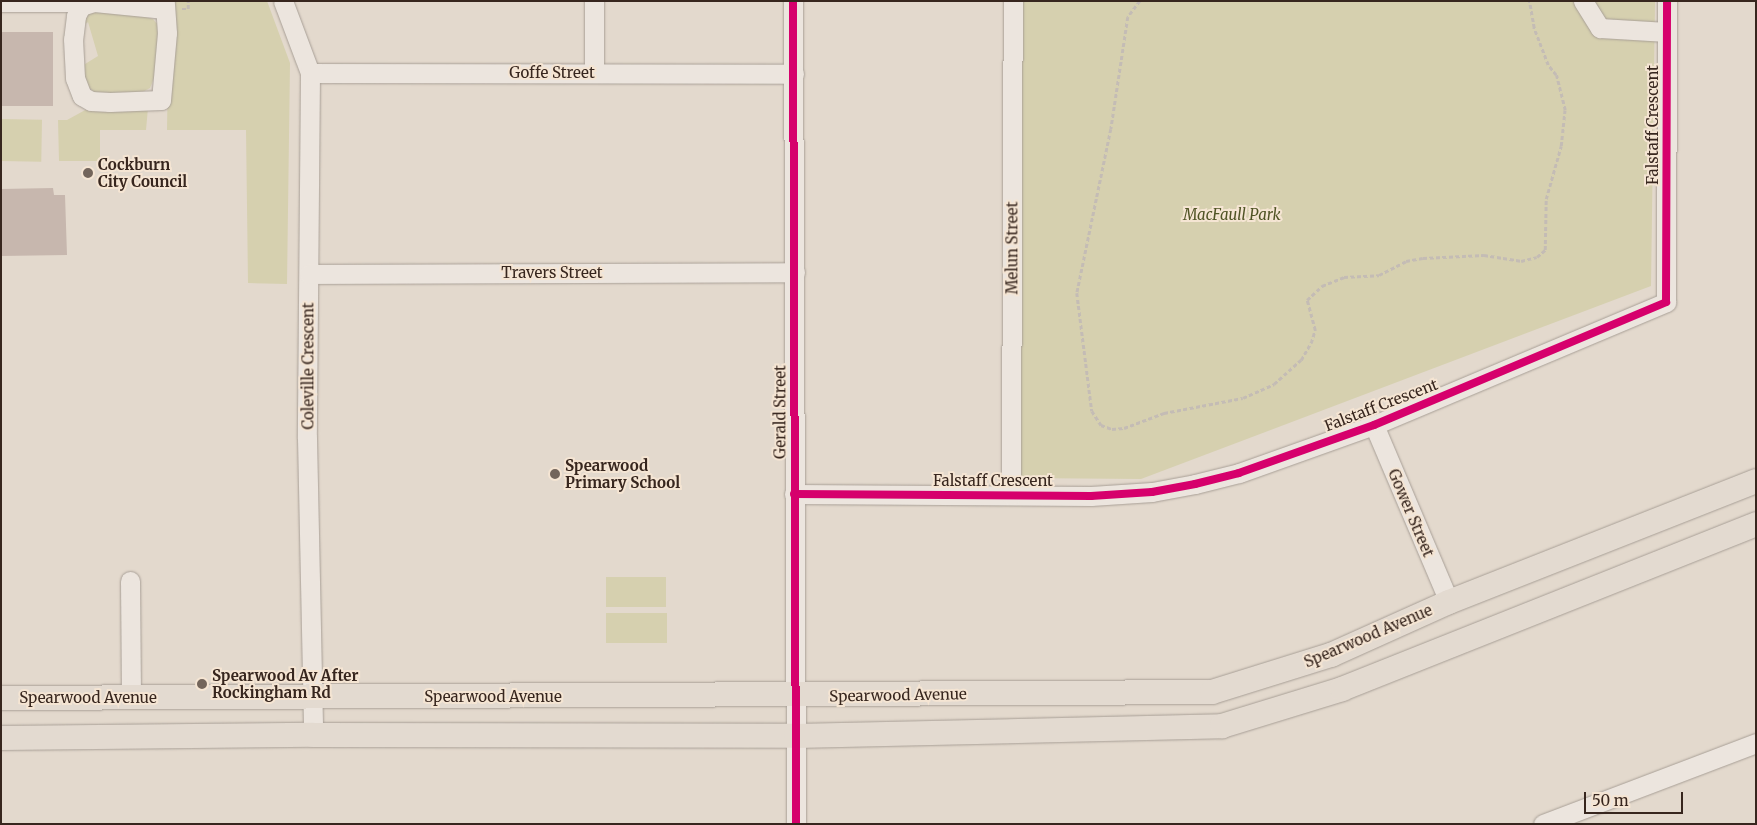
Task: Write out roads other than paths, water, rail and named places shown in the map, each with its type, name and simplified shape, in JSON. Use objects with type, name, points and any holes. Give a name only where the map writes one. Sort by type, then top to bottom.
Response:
[{"type":"main road","name":"Spearwood Avenue","points":[[1,698],[797,696],[1212,692],[1331,655],[1449,602],[1756,481]]},
{"type":"main road","points":[[1,738],[313,734],[796,736],[1222,726],[1342,690],[1756,524]]},
{"type":"main road","points":[[1331,655],[1342,690]]},
{"type":"street","name":"Coleville Crescent","points":[[284,1],[310,73],[307,438],[313,734]]},
{"type":"street","points":[[594,1],[594,73]]},
{"type":"street","name":"Gerald Street","points":[[793,1],[796,824]]},
{"type":"street","name":"Melun Street","points":[[1011,495],[1013,1]]},
{"type":"street","points":[[1583,1],[1600,28],[1667,32]]},
{"type":"street","name":"Falstaff Crescent","points":[[794,494],[1091,496],[1161,491],[1239,473],[1374,425],[1666,302],[1667,1]]},
{"type":"street","points":[[1,2],[87,2],[165,5],[167,34],[161,100],[91,101],[77,89],[74,29],[77,11],[87,2]]},
{"type":"street","name":"Goffe Street","points":[[310,73],[794,74]]},
{"type":"street","name":"Travers Street","points":[[309,274],[794,272]]},
{"type":"street","name":"Gower Street","points":[[1374,425],[1449,602]]},
{"type":"street","points":[[130,581],[131,698]]},
{"type":"street","points":[[1543,824],[1756,742]]},
{"type":"place","name":"Cockburn City Council","points":[[88,173]]},
{"type":"place","name":"Spearwood Primary School","points":[[555,474]]},
{"type":"place","name":"Spearwood Av After Rockingham Rd","points":[[202,684]]},
{"type":"park label","name":"MacFaull Park","points":[[1232,215]]}]
